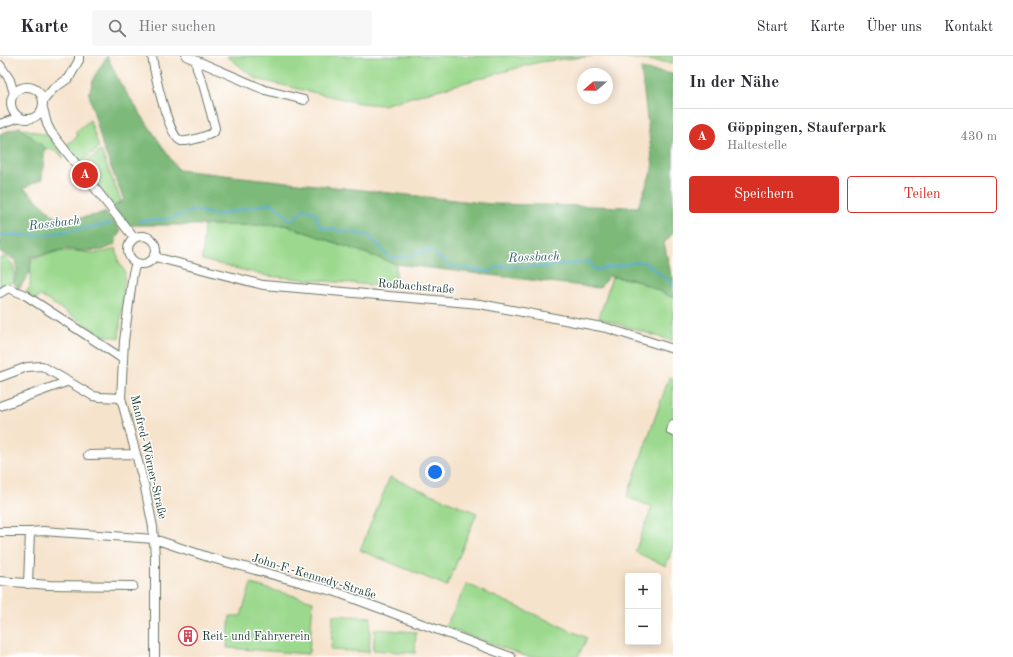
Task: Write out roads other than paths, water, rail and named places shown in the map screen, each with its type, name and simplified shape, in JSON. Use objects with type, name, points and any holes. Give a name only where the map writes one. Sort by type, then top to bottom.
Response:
[{"type":"street","points":[[34,118],[40,112],[53,89],[69,78],[79,60],[79,56]]},
{"type":"street","points":[[152,56],[156,80],[165,112],[176,138],[185,141],[208,135],[214,132],[215,128],[203,84],[197,69],[196,61]]},
{"type":"street","points":[[186,56],[265,90],[304,100]]},
{"type":"street","points":[[0,65],[10,80],[14,94]]},
{"type":"street","points":[[10,80],[24,87],[37,90],[53,89]]},
{"type":"street","points":[[20,117],[17,115],[11,103],[16,91],[24,87]]},
{"type":"street","points":[[37,90],[40,93],[47,124],[51,132],[134,238]]},
{"type":"street","points":[[2,123],[12,107]]},
{"type":"street","points":[[2,123],[20,117],[34,118],[47,124]]},
{"type":"street","points":[[143,236],[152,240],[156,248],[155,257],[148,263],[140,264],[132,260],[128,251],[134,238],[143,236]]},
{"type":"street","name":"Roßbachstraße","points":[[155,257],[263,285],[480,304],[607,328],[673,349]]},
{"type":"street","name":"Manfred-Wörner-Straße","points":[[136,263],[131,287],[123,359],[121,398],[151,512],[155,557],[155,657]]},
{"type":"street","points":[[0,293],[8,288],[25,296],[123,359]]},
{"type":"street","points":[[0,377],[27,367],[35,365],[42,366],[94,396],[121,398]]},
{"type":"street","points":[[0,406],[69,381]]},
{"type":"street","points":[[673,424],[670,431],[673,432]]},
{"type":"street","points":[[88,455],[136,454]]},
{"type":"street","name":"John-F.-Kennedy-Straße","points":[[0,532],[50,531],[154,539],[210,558],[336,592],[511,657]]},
{"type":"street","points":[[28,584],[30,532]]},
{"type":"street","points":[[0,581],[28,584],[133,586]]},
{"type":"waterway","name":"Rossbach","points":[[139,221],[169,219],[195,210],[217,215],[271,203],[291,221],[304,209],[315,213],[321,227],[370,236],[390,258],[411,256],[430,250],[450,266],[490,272],[499,266],[546,267],[589,261],[595,270],[631,263],[645,262],[673,284]]},
{"type":"waterway","name":"Rossbach","points":[[0,235],[44,235],[110,224]]},
{"type":"place","name":"Göppingen, Stauferpark","points":[[85,175]]},
{"type":"place","name":"Reit- und Fahrverein","points":[[188,636]]}]
